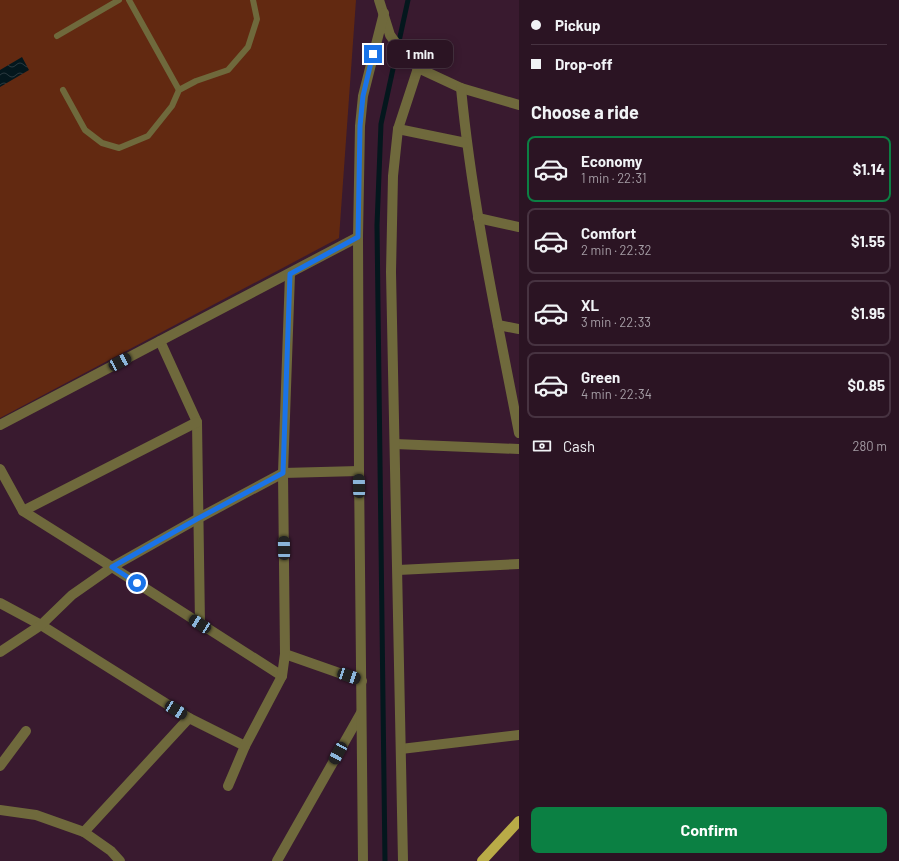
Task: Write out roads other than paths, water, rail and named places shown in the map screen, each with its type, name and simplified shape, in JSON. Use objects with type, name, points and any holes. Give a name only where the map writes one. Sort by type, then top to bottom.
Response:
[{"type":"main road","points":[[482,861],[519,821]]},
{"type":"street","points":[[379,0],[394,43],[418,68],[460,88],[519,105]]},
{"type":"street","points":[[363,861],[358,237],[360,126],[363,96],[384,13]]},
{"type":"street","points":[[403,861],[392,272],[393,176],[398,130],[418,68]]},
{"type":"street","points":[[460,88],[466,143],[478,218],[519,433]]},
{"type":"street","points":[[398,130],[466,143]]},
{"type":"street","points":[[478,218],[519,227]]},
{"type":"street","points":[[0,425],[358,237]]},
{"type":"street","points":[[228,786],[245,746],[282,676],[285,654],[283,473],[290,274]]},
{"type":"street","points":[[498,325],[519,330]]},
{"type":"street","points":[[160,341],[197,422],[197,519],[200,624]]},
{"type":"street","points":[[23,511],[197,422]]},
{"type":"street","points":[[396,444],[519,449]]},
{"type":"street","points":[[0,469],[23,511],[282,676]]},
{"type":"street","points":[[0,652],[41,625],[72,595],[112,567],[283,473],[359,471]]},
{"type":"street","points":[[398,570],[519,564]]},
{"type":"street","points":[[0,602],[41,625],[189,718],[245,746]]},
{"type":"street","points":[[285,654],[362,681]]},
{"type":"street","points":[[277,861],[361,712]]},
{"type":"street","points":[[84,832],[189,718]]},
{"type":"street","points":[[0,766],[26,732]]},
{"type":"street","points":[[401,749],[519,735]]},
{"type":"street","points":[[0,810],[36,815],[84,832],[111,851],[120,861]]},
{"type":"lane","points":[[57,36],[119,0]]},
{"type":"lane","points":[[129,0],[179,90]]},
{"type":"lane","points":[[63,90],[85,130],[102,143],[120,148],[148,136],[172,106],[179,90],[196,81],[228,70],[248,47],[257,19],[253,0]]},
{"type":"water","points":[[22,57],[29,70],[0,87],[0,70]]},
{"type":"waterway","points":[[385,861],[377,225],[381,124],[408,0]]}]
